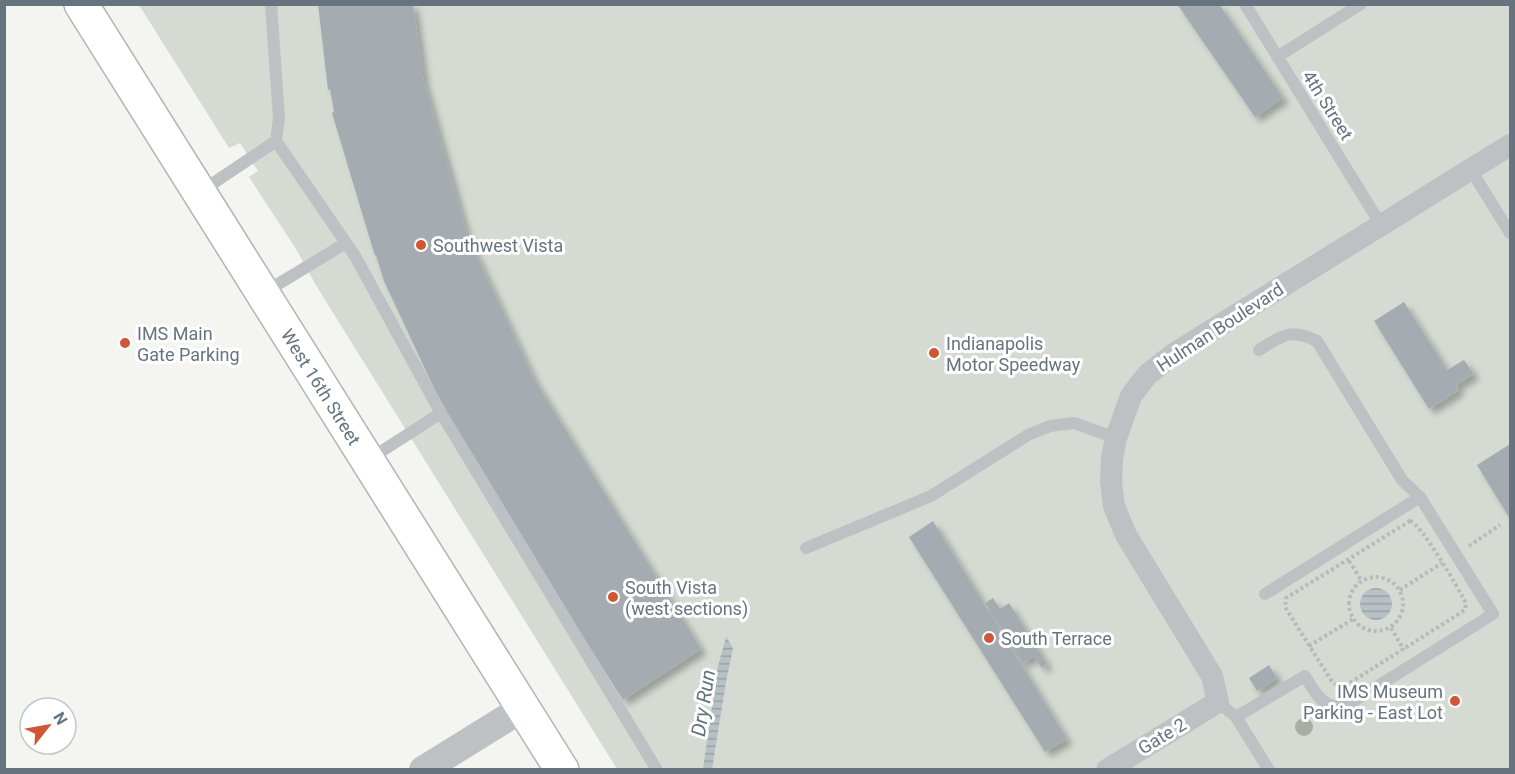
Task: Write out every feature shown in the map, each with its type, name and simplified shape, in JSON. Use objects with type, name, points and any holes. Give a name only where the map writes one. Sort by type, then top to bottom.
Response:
[{"type":"main road","name":"West 16th Street","points":[[81,4],[562,770]]},
{"type":"street","name":"Hulman Boulevard","points":[[1218,702],[1212,676],[1126,535],[1114,506],[1111,482],[1112,458],[1116,438],[1131,396],[1147,375],[1175,353],[1510,145]]},
{"type":"street","name":"Gate 2","points":[[1107,770],[1218,702]]},
{"type":"street","points":[[423,770],[524,708]]},
{"type":"lane","points":[[271,4],[279,118],[276,141],[357,260],[441,413],[657,770]]},
{"type":"lane","name":"4th Street","points":[[1245,4],[1381,225]]},
{"type":"lane","points":[[1277,57],[1361,4]]},
{"type":"lane","points":[[199,192],[276,141]]},
{"type":"lane","points":[[1471,170],[1510,233]]},
{"type":"lane","points":[[263,294],[346,243]]},
{"type":"lane","points":[[1236,717],[1305,676],[1319,698],[1333,707],[1346,706],[1493,614],[1420,497],[1402,480],[1317,341],[1300,333],[1282,336],[1259,350]]},
{"type":"lane","points":[[367,460],[441,413]]},
{"type":"lane","points":[[806,548],[931,496],[1028,435],[1050,426],[1074,423],[1116,438]]},
{"type":"lane","points":[[1265,594],[1420,497]]},
{"type":"lane","points":[[1218,702],[1236,717],[1269,770]]},
{"type":"path","points":[[1348,558],[1362,581]]},
{"type":"path","points":[[1378,577],[1394,583],[1400,590],[1404,606],[1397,622],[1391,628],[1374,632],[1359,625],[1353,619],[1349,602],[1351,594],[1362,581],[1378,577]]},
{"type":"path","points":[[1288,611],[1334,683],[1337,686],[1345,686]]},
{"type":"path","points":[[1309,646],[1353,619]]},
{"type":"path","points":[[1391,628],[1404,650]]},
{"type":"shaded area","name":"Indianapolis Motor Speedway","points":[[139,5],[1510,5],[1510,769],[617,769],[317,287],[296,249],[249,177],[258,171],[240,143],[229,148]]},
{"type":"shaded area","points":[[1376,588],[1387,593],[1392,604],[1387,615],[1376,620],[1365,615],[1360,604],[1365,593]]},
{"type":"shaded area","name":"Dry Run","points":[[726,637],[733,648],[712,769],[703,769],[718,666]]},
{"type":"building","name":"Southwest Vista","points":[[318,4],[413,4],[424,82],[467,235],[534,379],[701,649],[623,700],[446,414],[384,281],[332,113],[334,112],[330,89],[328,90]]},
{"type":"building","points":[[1177,4],[1219,4],[1283,98],[1255,117]]},
{"type":"building","points":[[1404,302],[1447,370],[1464,360],[1474,374],[1456,385],[1459,390],[1429,409],[1374,321]]},
{"type":"building","points":[[1510,444],[1510,519],[1477,465]]},
{"type":"building","name":"South Terrace","points":[[933,521],[1067,739],[1045,752],[909,537]]},
{"type":"building","points":[[993,598],[1000,609],[1009,603],[1047,664],[1042,668],[1034,656],[1023,663],[985,603]]},
{"type":"building","points":[[1269,665],[1277,678],[1257,691],[1249,678]]},
{"type":"place","name":"Southwest Vista","points":[[421,245]]},
{"type":"place","name":"IMS Main Gate Parking","points":[[125,343]]},
{"type":"place","name":"Indianapolis Motor Speedway","points":[[934,353]]},
{"type":"place","name":"South Vista (west sections)","points":[[613,597]]},
{"type":"place","name":"South Terrace","points":[[989,638]]},
{"type":"place","name":"IMS Museum Parking - East Lot","points":[[1455,701]]}]
